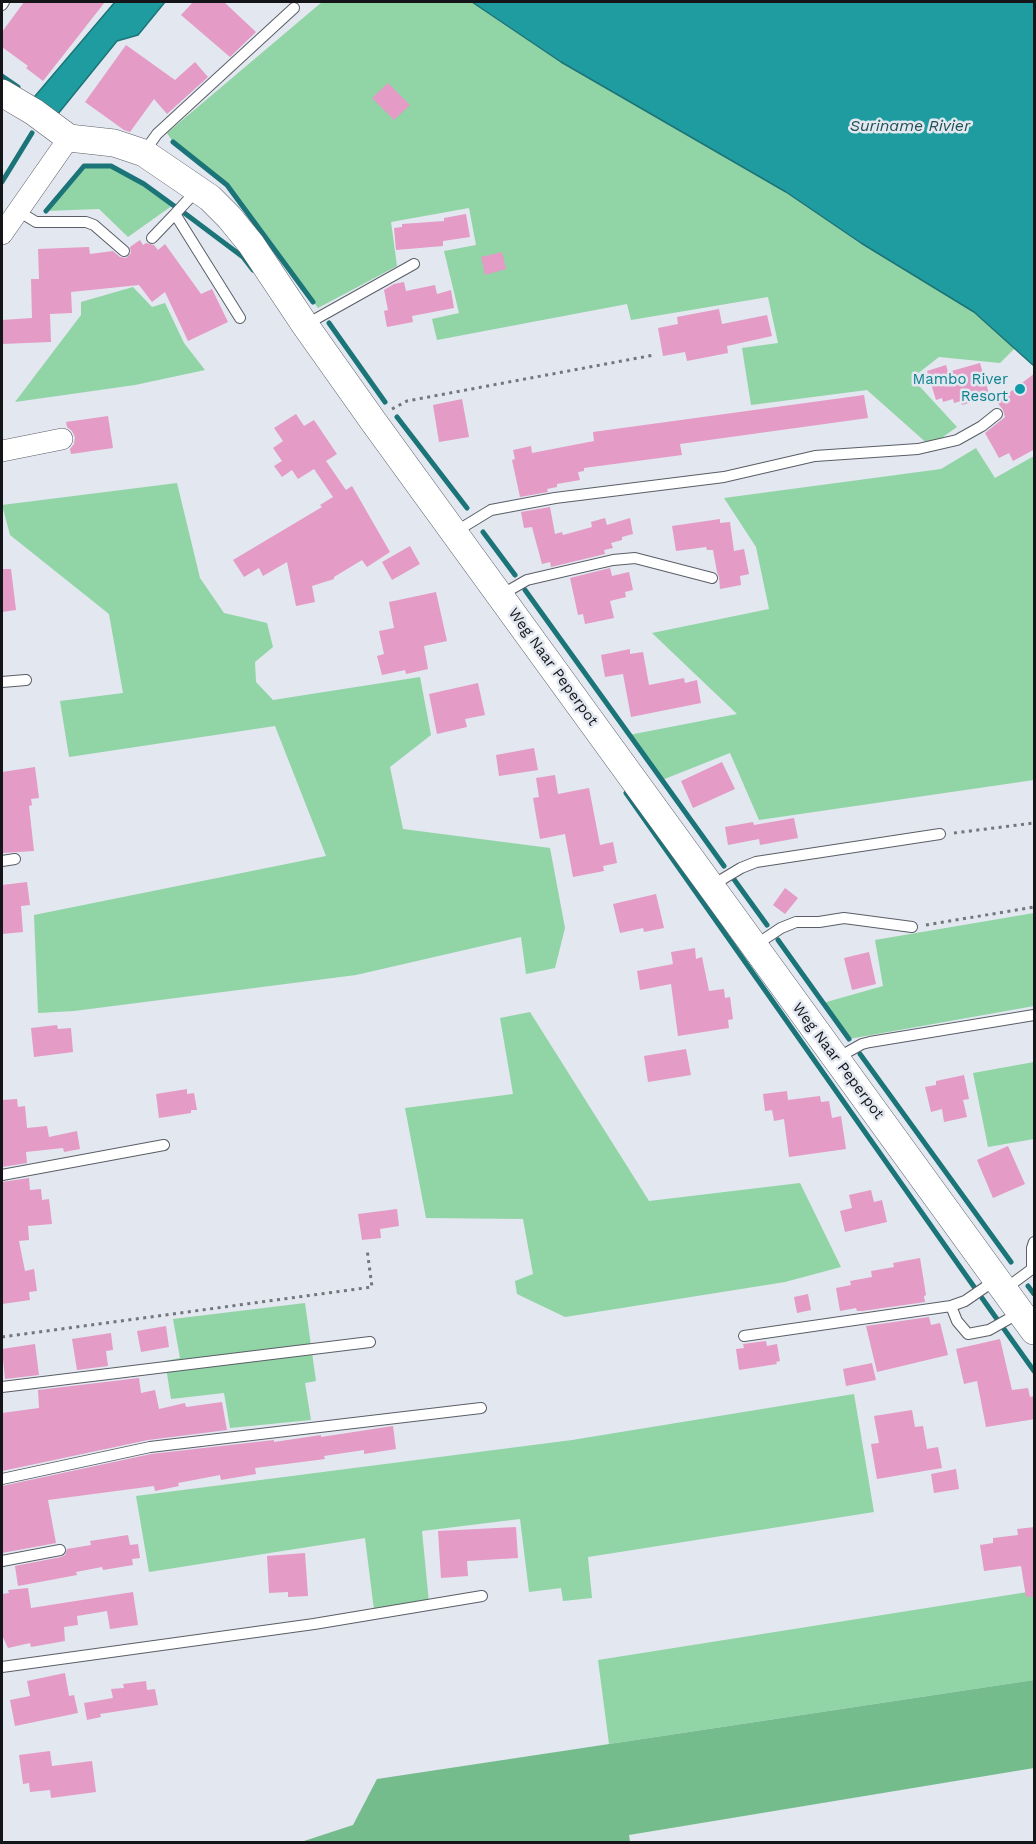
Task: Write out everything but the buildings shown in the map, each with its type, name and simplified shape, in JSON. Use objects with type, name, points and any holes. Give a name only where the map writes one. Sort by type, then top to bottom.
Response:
[{"type":"street","points":[[2,93],[34,112],[69,138],[2,234]]},
{"type":"street","name":"Weg Naar Peperpot","points":[[69,138],[114,143],[144,153],[210,198],[251,244],[373,421],[1028,1322]]},
{"type":"street","points":[[2,451],[62,439]]},
{"type":"lane","points":[[144,153],[156,134],[294,8]]},
{"type":"lane","points":[[152,238],[198,189]]},
{"type":"lane","points":[[18,211],[36,222],[86,222],[94,225],[124,250]]},
{"type":"lane","points":[[175,214],[240,318]]},
{"type":"lane","points":[[305,325],[414,264]]},
{"type":"lane","points":[[455,532],[491,510],[555,498],[724,477],[815,456],[918,448],[957,440],[982,426],[997,414]]},
{"type":"lane","points":[[501,595],[527,580],[613,560],[635,558],[712,579]]},
{"type":"lane","points":[[2,682],[26,680]]},
{"type":"lane","points":[[711,886],[756,862],[940,834]]},
{"type":"lane","points":[[2,861],[15,859]]},
{"type":"lane","points":[[753,946],[781,928],[796,922],[819,922],[844,918],[912,927]]},
{"type":"lane","points":[[836,1058],[870,1042],[1035,1015]]},
{"type":"lane","points":[[2,1175],[164,1145]]},
{"type":"lane","points":[[744,1335],[951,1306],[1032,1269],[1032,1248],[1035,1242]]},
{"type":"lane","points":[[951,1306],[957,1321],[968,1334],[1028,1322]]},
{"type":"lane","points":[[2,1387],[370,1342]]},
{"type":"lane","points":[[2,1479],[150,1447],[481,1408]]},
{"type":"lane","points":[[2,1561],[60,1550]]},
{"type":"lane","points":[[2,1667],[314,1624],[482,1596]]},
{"type":"path","points":[[373,421],[407,401],[654,355]]},
{"type":"path","points":[[940,834],[1035,824]]},
{"type":"path","points":[[912,927],[1035,907]]},
{"type":"path","points":[[2,1337],[372,1287],[367,1249]]},
{"type":"green space","points":[[322,2],[472,2],[561,62],[786,192],[861,243],[974,312],[1015,348],[1000,363],[939,357],[912,378],[957,427],[930,446],[867,390],[751,405],[742,348],[778,343],[768,297],[631,320],[627,304],[437,340],[432,319],[459,313],[444,251],[476,245],[469,208],[391,222],[397,266],[318,308],[227,185],[173,142],[167,133]]},
{"type":"green space","points":[[84,166],[111,166],[144,184],[173,205],[128,237],[99,209],[46,211]]},
{"type":"green space","points":[[133,287],[152,307],[165,303],[184,343],[205,370],[135,385],[15,402],[81,315],[81,302]]},
{"type":"green space","points":[[976,448],[995,478],[1034,456],[1034,780],[759,820],[730,753],[662,780],[629,735],[737,714],[652,633],[769,609],[756,547],[724,498],[941,469]]},
{"type":"green space","points":[[177,483],[200,578],[224,613],[267,623],[273,647],[255,662],[256,682],[273,700],[420,677],[431,735],[390,767],[403,829],[550,848],[565,928],[555,968],[526,974],[521,937],[356,975],[74,1011],[38,1013],[34,915],[326,856],[275,726],[69,757],[60,701],[123,693],[109,614],[10,535],[2,505]]},
{"type":"green space","points":[[1034,913],[1034,1006],[849,1039],[823,1003],[883,986],[875,940]]},
{"type":"green space","points":[[530,1012],[649,1201],[800,1183],[841,1267],[785,1282],[565,1317],[517,1294],[515,1281],[533,1274],[523,1219],[426,1218],[405,1108],[513,1094],[500,1018]]},
{"type":"green space","points":[[1034,1062],[1034,1139],[988,1147],[973,1073]]},
{"type":"green space","points":[[305,1303],[316,1381],[305,1383],[311,1420],[230,1428],[224,1393],[171,1399],[165,1361],[180,1358],[173,1319]]},
{"type":"green space","points":[[854,1394],[874,1512],[588,1557],[592,1598],[563,1601],[561,1588],[529,1592],[520,1519],[422,1531],[429,1603],[374,1610],[365,1538],[149,1572],[136,1496],[572,1440]]},
{"type":"green space","points":[[1034,1591],[1034,1680],[609,1744],[598,1660]]},
{"type":"green space","points":[[1034,1680],[1034,1768],[629,1835],[630,1842],[301,1842],[353,1825],[377,1779]]},
{"type":"water","points":[[115,2],[165,2],[138,35],[117,41],[53,120],[30,102]]},
{"type":"water","name":"Suriname Rivier","points":[[472,2],[1034,2],[1034,366],[974,312],[861,243],[786,192],[561,62]]},
{"type":"waterway","points":[[2,76],[18,87]]},
{"type":"waterway","points":[[2,182],[32,133]]},
{"type":"waterway","points":[[173,142],[227,185],[313,302]]},
{"type":"waterway","points":[[46,211],[84,166],[111,166],[144,184],[177,208]]},
{"type":"waterway","points":[[183,212],[243,257],[253,270]]},
{"type":"waterway","points":[[329,323],[385,402]]},
{"type":"waterway","points":[[397,417],[467,508]]},
{"type":"waterway","points":[[483,532],[515,575]]},
{"type":"waterway","points":[[525,590],[724,866]]},
{"type":"waterway","points":[[626,793],[977,1291]]},
{"type":"waterway","points":[[733,878],[767,925]]},
{"type":"waterway","points":[[778,940],[849,1039]]},
{"type":"waterway","points":[[860,1054],[1011,1262]]},
{"type":"waterway","points":[[1028,1286],[1034,1294]]},
{"type":"waterway","points":[[982,1298],[999,1322]]},
{"type":"waterway","points":[[1004,1329],[1034,1371]]},
{"type":"place","name":"Mambo River Resort","points":[[1020,389]]}]
